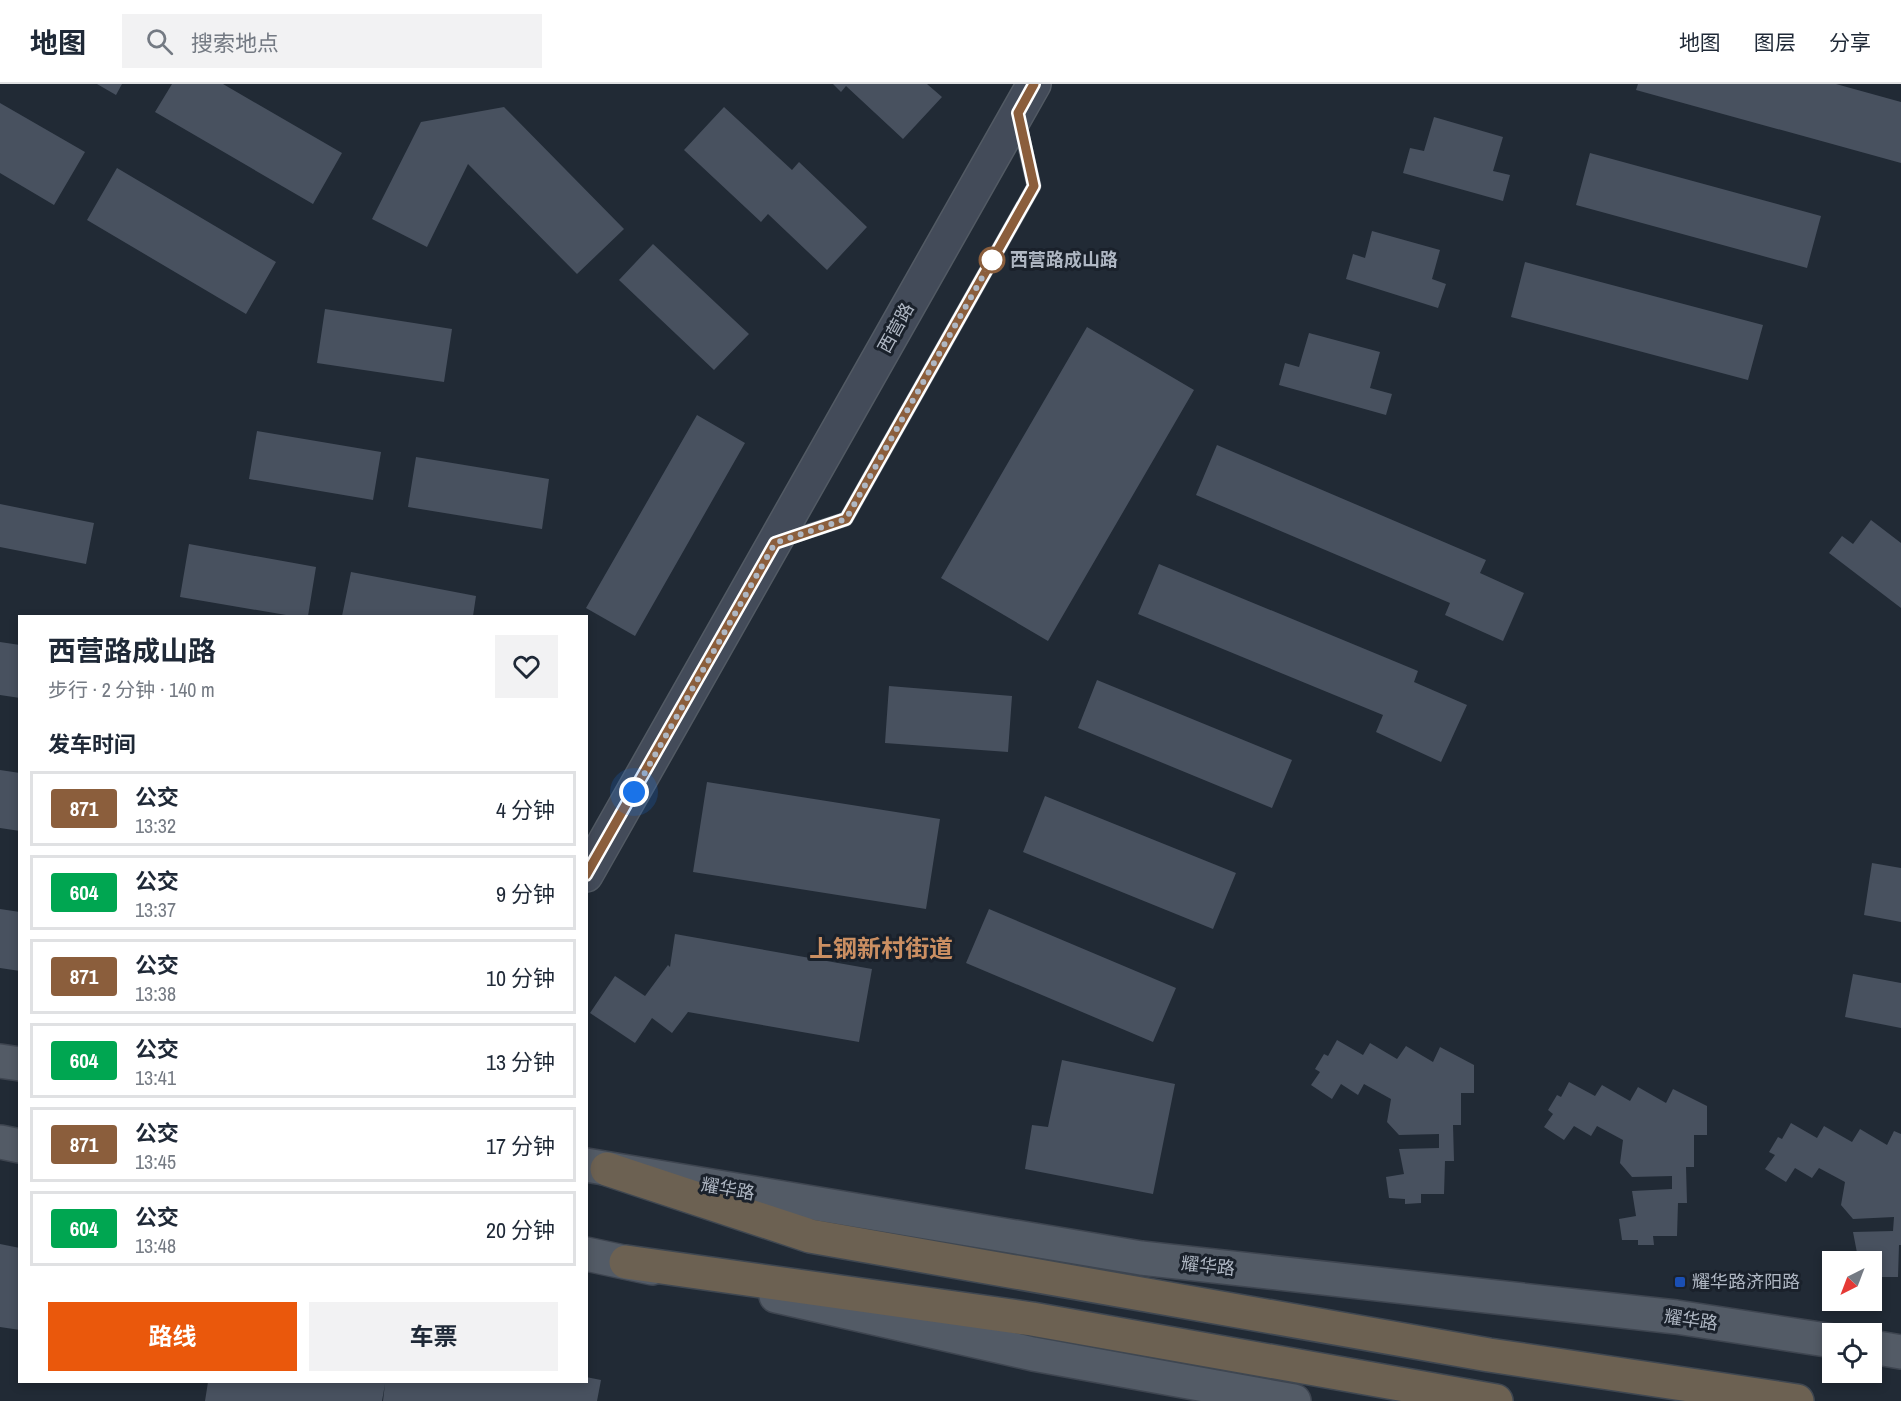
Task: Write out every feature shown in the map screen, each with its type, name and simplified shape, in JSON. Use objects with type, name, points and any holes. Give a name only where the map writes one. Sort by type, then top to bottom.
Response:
[{"type":"highway","points":[[597,1167],[810,1236],[1489,1355],[1797,1401]]},
{"type":"highway","points":[[626,1262],[1032,1319],[1496,1401]]},
{"type":"main road","points":[[0,1061],[18,1064]]},
{"type":"main road","points":[[0,1142],[18,1146]]},
{"type":"main road","name":"耀华路","points":[[597,1167],[1141,1258],[1676,1317],[1822,1339]]},
{"type":"main road","points":[[588,1254],[1033,1354],[1294,1401]]},
{"type":"main road","points":[[1882,1349],[1901,1352]]},
{"type":"street","name":"西营路","points":[[588,871],[1034,84]]},
{"type":"lane","points":[[775,543],[846,519],[858,499],[1034,186],[1018,113]]},
{"type":"building","points":[[97,84],[122,84],[116,95]]},
{"type":"building","points":[[172,84],[223,84],[342,153],[313,204],[155,112]]},
{"type":"building","points":[[833,84],[927,84],[942,97],[903,139],[846,86],[841,92]]},
{"type":"building","points":[[1638,84],[1836,84],[1901,102],[1901,163],[1636,90]]},
{"type":"building","points":[[0,103],[85,152],[54,205],[0,173]]},
{"type":"building","points":[[504,107],[624,229],[577,274],[468,164],[427,247],[372,219],[421,122]]},
{"type":"building","points":[[724,107],[792,170],[799,162],[867,227],[827,270],[768,214],[761,222],[684,150]]},
{"type":"building","points":[[1434,117],[1503,137],[1493,171],[1510,175],[1503,201],[1403,173],[1410,148],[1424,151]]},
{"type":"building","points":[[1590,153],[1821,216],[1807,268],[1576,205]]},
{"type":"building","points":[[117,168],[276,262],[246,314],[87,220]]},
{"type":"building","points":[[1372,231],[1440,250],[1432,279],[1446,284],[1438,308],[1346,279],[1353,254],[1365,258]]},
{"type":"building","points":[[653,244],[749,334],[714,370],[619,280]]},
{"type":"building","points":[[1525,262],[1763,325],[1748,380],[1511,317]]},
{"type":"building","points":[[325,309],[452,329],[444,382],[317,363]]},
{"type":"building","points":[[1087,327],[1194,390],[1048,641],[941,578]]},
{"type":"building","points":[[1309,333],[1380,352],[1370,388],[1392,394],[1386,415],[1279,385],[1285,363],[1299,367]]},
{"type":"building","points":[[697,415],[745,443],[635,636],[586,608]]},
{"type":"building","points":[[257,431],[381,452],[373,500],[249,479]]},
{"type":"building","points":[[1217,445],[1486,560],[1480,573],[1524,593],[1503,641],[1445,615],[1450,603],[1196,495]]},
{"type":"building","points":[[416,457],[549,479],[542,529],[408,507]]},
{"type":"building","points":[[0,504],[94,523],[86,564],[0,547]]},
{"type":"building","points":[[1871,520],[1901,543],[1901,608],[1829,553],[1842,536],[1853,544]]},
{"type":"building","points":[[189,544],[316,567],[308,615],[286,615],[180,597]]},
{"type":"building","points":[[1159,564],[1418,671],[1414,682],[1467,705],[1441,762],[1376,732],[1383,715],[1138,614]]},
{"type":"building","points":[[351,572],[476,596],[473,615],[342,615]]},
{"type":"building","points":[[0,642],[18,645],[18,698],[0,695]]},
{"type":"building","points":[[1097,680],[1292,760],[1272,808],[1078,728]]},
{"type":"building","points":[[889,686],[1012,696],[1008,752],[885,743]]},
{"type":"building","points":[[0,770],[18,773],[18,831],[0,828]]},
{"type":"building","points":[[707,782],[940,819],[926,909],[693,872]]},
{"type":"building","points":[[1045,796],[1236,873],[1213,929],[1023,852]]},
{"type":"building","points":[[1872,863],[1901,868],[1901,922],[1864,915]]},
{"type":"building","points":[[0,909],[18,912],[18,971],[0,968]]},
{"type":"building","points":[[989,909],[1176,988],[1153,1042],[966,963]]},
{"type":"building","points":[[675,934],[872,969],[859,1042],[688,1012],[672,1033],[652,1018],[635,1043],[590,1013],[615,976],[645,996],[668,965],[670,967]]},
{"type":"building","points":[[1853,974],[1901,983],[1901,1028],[1845,1017]]},
{"type":"building","points":[[1337,1040],[1363,1055],[1370,1043],[1397,1059],[1406,1046],[1433,1062],[1440,1047],[1474,1065],[1474,1093],[1461,1093],[1461,1125],[1453,1125],[1454,1161],[1445,1161],[1444,1194],[1421,1194],[1421,1203],[1405,1204],[1405,1199],[1389,1198],[1386,1177],[1404,1174],[1399,1149],[1439,1148],[1439,1134],[1399,1135],[1387,1122],[1391,1099],[1364,1084],[1358,1095],[1341,1084],[1332,1099],[1311,1085],[1320,1072],[1315,1069],[1324,1054],[1328,1056]]},
{"type":"building","points":[[1062,1060],[1175,1084],[1153,1194],[1025,1169],[1032,1125],[1048,1127]]},
{"type":"building","points":[[1569,1082],[1595,1096],[1602,1085],[1630,1101],[1638,1087],[1666,1103],[1673,1089],[1707,1106],[1707,1135],[1694,1135],[1694,1167],[1686,1167],[1687,1203],[1678,1203],[1677,1236],[1653,1236],[1654,1245],[1638,1245],[1638,1240],[1622,1240],[1619,1219],[1636,1216],[1632,1191],[1672,1189],[1672,1176],[1632,1177],[1620,1163],[1623,1140],[1597,1126],[1591,1136],[1574,1126],[1564,1140],[1544,1127],[1553,1114],[1548,1110],[1557,1095],[1561,1097]]},
{"type":"building","points":[[1791,1123],[1817,1138],[1824,1126],[1852,1142],[1860,1129],[1887,1145],[1894,1131],[1901,1134],[1901,1245],[1899,1245],[1898,1277],[1882,1277],[1882,1251],[1857,1251],[1853,1232],[1893,1231],[1894,1217],[1853,1219],[1841,1205],[1845,1182],[1819,1168],[1812,1178],[1795,1168],[1786,1182],[1765,1169],[1775,1155],[1769,1152],[1778,1137],[1782,1139]]},
{"type":"building","points":[[0,1244],[18,1248],[18,1330],[0,1327]]},
{"type":"building","points":[[588,1377],[601,1380],[597,1401],[383,1401],[385,1384],[382,1401],[205,1401],[208,1383],[588,1383]]},
{"type":"bus line","name":"871","points":[[588,871],[775,543],[846,519],[1034,186],[1018,113],[1034,84]]},
{"type":"place","name":"西营路成山路","points":[[992,260]]},
{"type":"place","name":"耀华路济阳路","points":[[1680,1282]]},
{"type":"district","name":"上钢新村街道","points":[[881,949]]},
{"type":"route","points":[[634,792],[775,543],[846,519],[992,260]]}]
